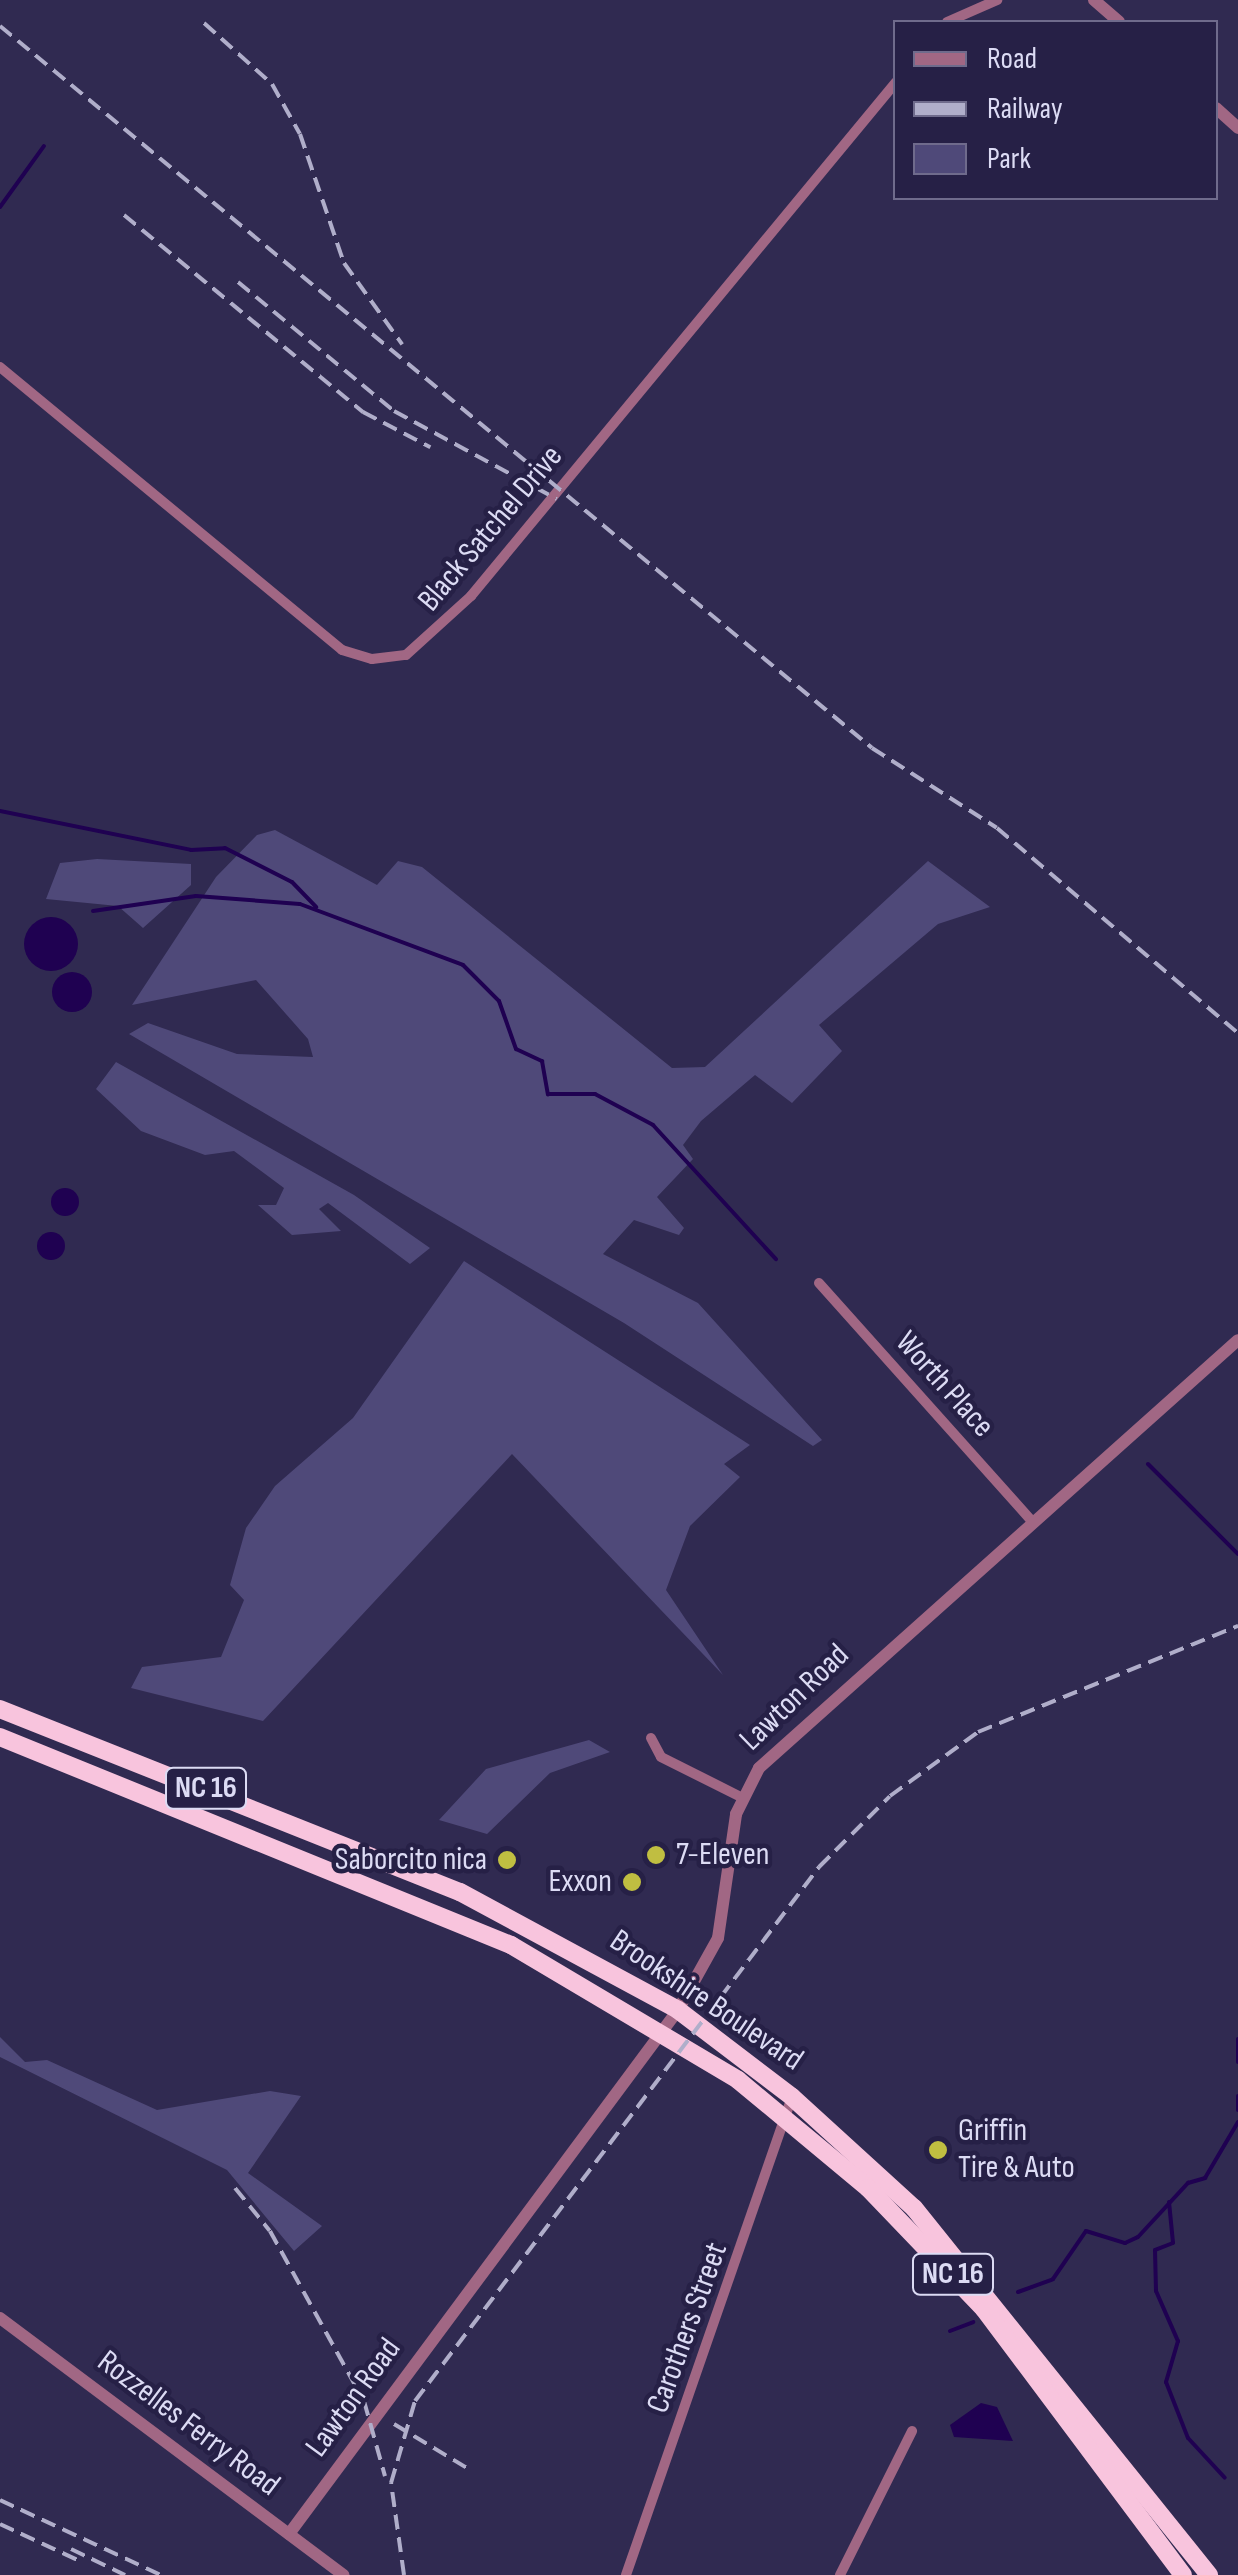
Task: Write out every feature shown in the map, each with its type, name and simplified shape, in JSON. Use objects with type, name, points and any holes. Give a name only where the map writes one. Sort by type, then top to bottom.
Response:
[{"type":"highway","name":"Brookshire Boulevard","points":[[0,1709],[460,1892],[678,2010],[792,2096],[952,2248],[1209,2575]]},
{"type":"highway","name":"Brookshire Boulevard","points":[[0,1737],[511,1945],[664,2030],[786,2116],[984,2309],[1183,2575]]},
{"type":"street","points":[[952,20],[997,0]]},
{"type":"street","points":[[1094,0],[1117,20]]},
{"type":"street","name":"Black Satchel Drive","points":[[0,368],[342,650],[372,659],[406,655],[471,596],[893,86]]},
{"type":"street","points":[[1218,110],[1238,128]]},
{"type":"street","name":"Worth Place","points":[[818,1283],[1032,1520]]},
{"type":"street","name":"Lawton Road","points":[[288,2534],[678,2010],[718,1938],[741,1797],[778,1747],[1238,1340]]},
{"type":"street","points":[[651,1738],[662,1756],[741,1797]]},
{"type":"street","name":"Carothers Street","points":[[626,2575],[792,2096]]},
{"type":"street","name":"Rozzelles Ferry Road","points":[[0,2318],[344,2575]]},
{"type":"street","points":[[840,2575],[912,2430]]},
{"type":"green space","points":[[275,830],[377,885],[398,861],[422,867],[672,1068],[705,1067],[928,861],[990,907],[938,924],[819,1025],[842,1051],[792,1103],[755,1075],[701,1121],[683,1145],[693,1159],[657,1197],[684,1228],[679,1235],[634,1220],[603,1254],[698,1303],[822,1440],[813,1446],[624,1323],[129,1034],[148,1023],[237,1054],[313,1057],[308,1039],[256,980],[132,1005],[216,877],[257,835]]},
{"type":"green space","points":[[97,859],[191,864],[191,885],[143,928],[118,906],[46,899],[60,863]]},
{"type":"green space","points":[[116,1062],[354,1195],[430,1248],[410,1264],[328,1203],[319,1209],[341,1231],[292,1235],[258,1205],[276,1205],[284,1188],[234,1151],[205,1155],[141,1131],[96,1089]]},
{"type":"green space","points":[[464,1261],[750,1445],[724,1464],[740,1477],[690,1526],[666,1590],[723,1675],[512,1454],[263,1721],[131,1688],[142,1667],[221,1657],[244,1600],[230,1585],[246,1528],[275,1486],[353,1418]]},
{"type":"green space","points":[[589,1740],[610,1752],[550,1773],[487,1834],[439,1820],[486,1769]]},
{"type":"green space","points":[[0,2037],[25,2062],[47,2060],[157,2110],[270,2091],[301,2096],[248,2173],[322,2226],[294,2251],[227,2170],[0,2057]]},
{"type":"shaded area","points":[[51,917],[70,925],[78,944],[70,963],[51,971],[32,963],[24,944],[32,925]]},
{"type":"shaded area","points":[[72,972],[86,978],[92,992],[86,1006],[72,1012],[58,1006],[52,992],[58,978]]},
{"type":"shaded area","points":[[65,1188],[75,1192],[79,1202],[75,1212],[65,1216],[55,1212],[51,1202],[55,1192]]},
{"type":"shaded area","points":[[51,1232],[61,1236],[65,1246],[61,1256],[51,1260],[41,1256],[37,1246],[41,1236]]},
{"type":"shaded area","points":[[981,2403],[997,2407],[1013,2441],[954,2437],[950,2425]]},
{"type":"waterway","points":[[0,207],[44,146]]},
{"type":"waterway","points":[[0,811],[191,850],[225,848],[292,882],[316,907]]},
{"type":"waterway","points":[[93,911],[196,896],[300,904],[463,965],[499,1001],[516,1049],[542,1061],[548,1094],[595,1094],[653,1125],[776,1259]]},
{"type":"waterway","points":[[1148,1464],[1238,1554]]},
{"type":"waterway","points":[[1238,2039],[1238,2062]]},
{"type":"waterway","points":[[1238,2096],[1238,2110]]},
{"type":"waterway","points":[[1018,2292],[1053,2279],[1086,2231],[1125,2243],[1138,2237],[1188,2183],[1205,2178],[1238,2122]]},
{"type":"waterway","points":[[1169,2202],[1173,2243],[1155,2250],[1156,2291],[1178,2341],[1166,2382],[1188,2438],[1225,2478]]},
{"type":"waterway","points":[[950,2331],[973,2322]]},
{"type":"railway","points":[[204,23],[272,84],[300,134],[344,263],[402,344]]},
{"type":"railway","points":[[0,26],[872,748],[997,828],[1238,1033]]},
{"type":"railway","points":[[124,215],[363,412],[430,447]]},
{"type":"railway","points":[[238,282],[394,411],[557,499]]},
{"type":"railway","points":[[404,2575],[391,2483],[415,2401],[819,1867],[890,1796],[978,1732],[1238,1626]]},
{"type":"railway","points":[[235,2188],[270,2231],[364,2401],[385,2476]]},
{"type":"railway","points":[[394,2424],[467,2468]]},
{"type":"railway","points":[[0,2500],[161,2575]]},
{"type":"railway","points":[[0,2524],[82,2562]]},
{"type":"railway","points":[[71,2549],[125,2575]]},
{"type":"place","name":"7-Eleven","points":[[656,1855]]},
{"type":"place","name":"Saborcito nica","points":[[507,1860]]},
{"type":"place","name":"Exxon","points":[[632,1882]]},
{"type":"place","name":"Griffin Tire & Auto","points":[[938,2150]]}]
